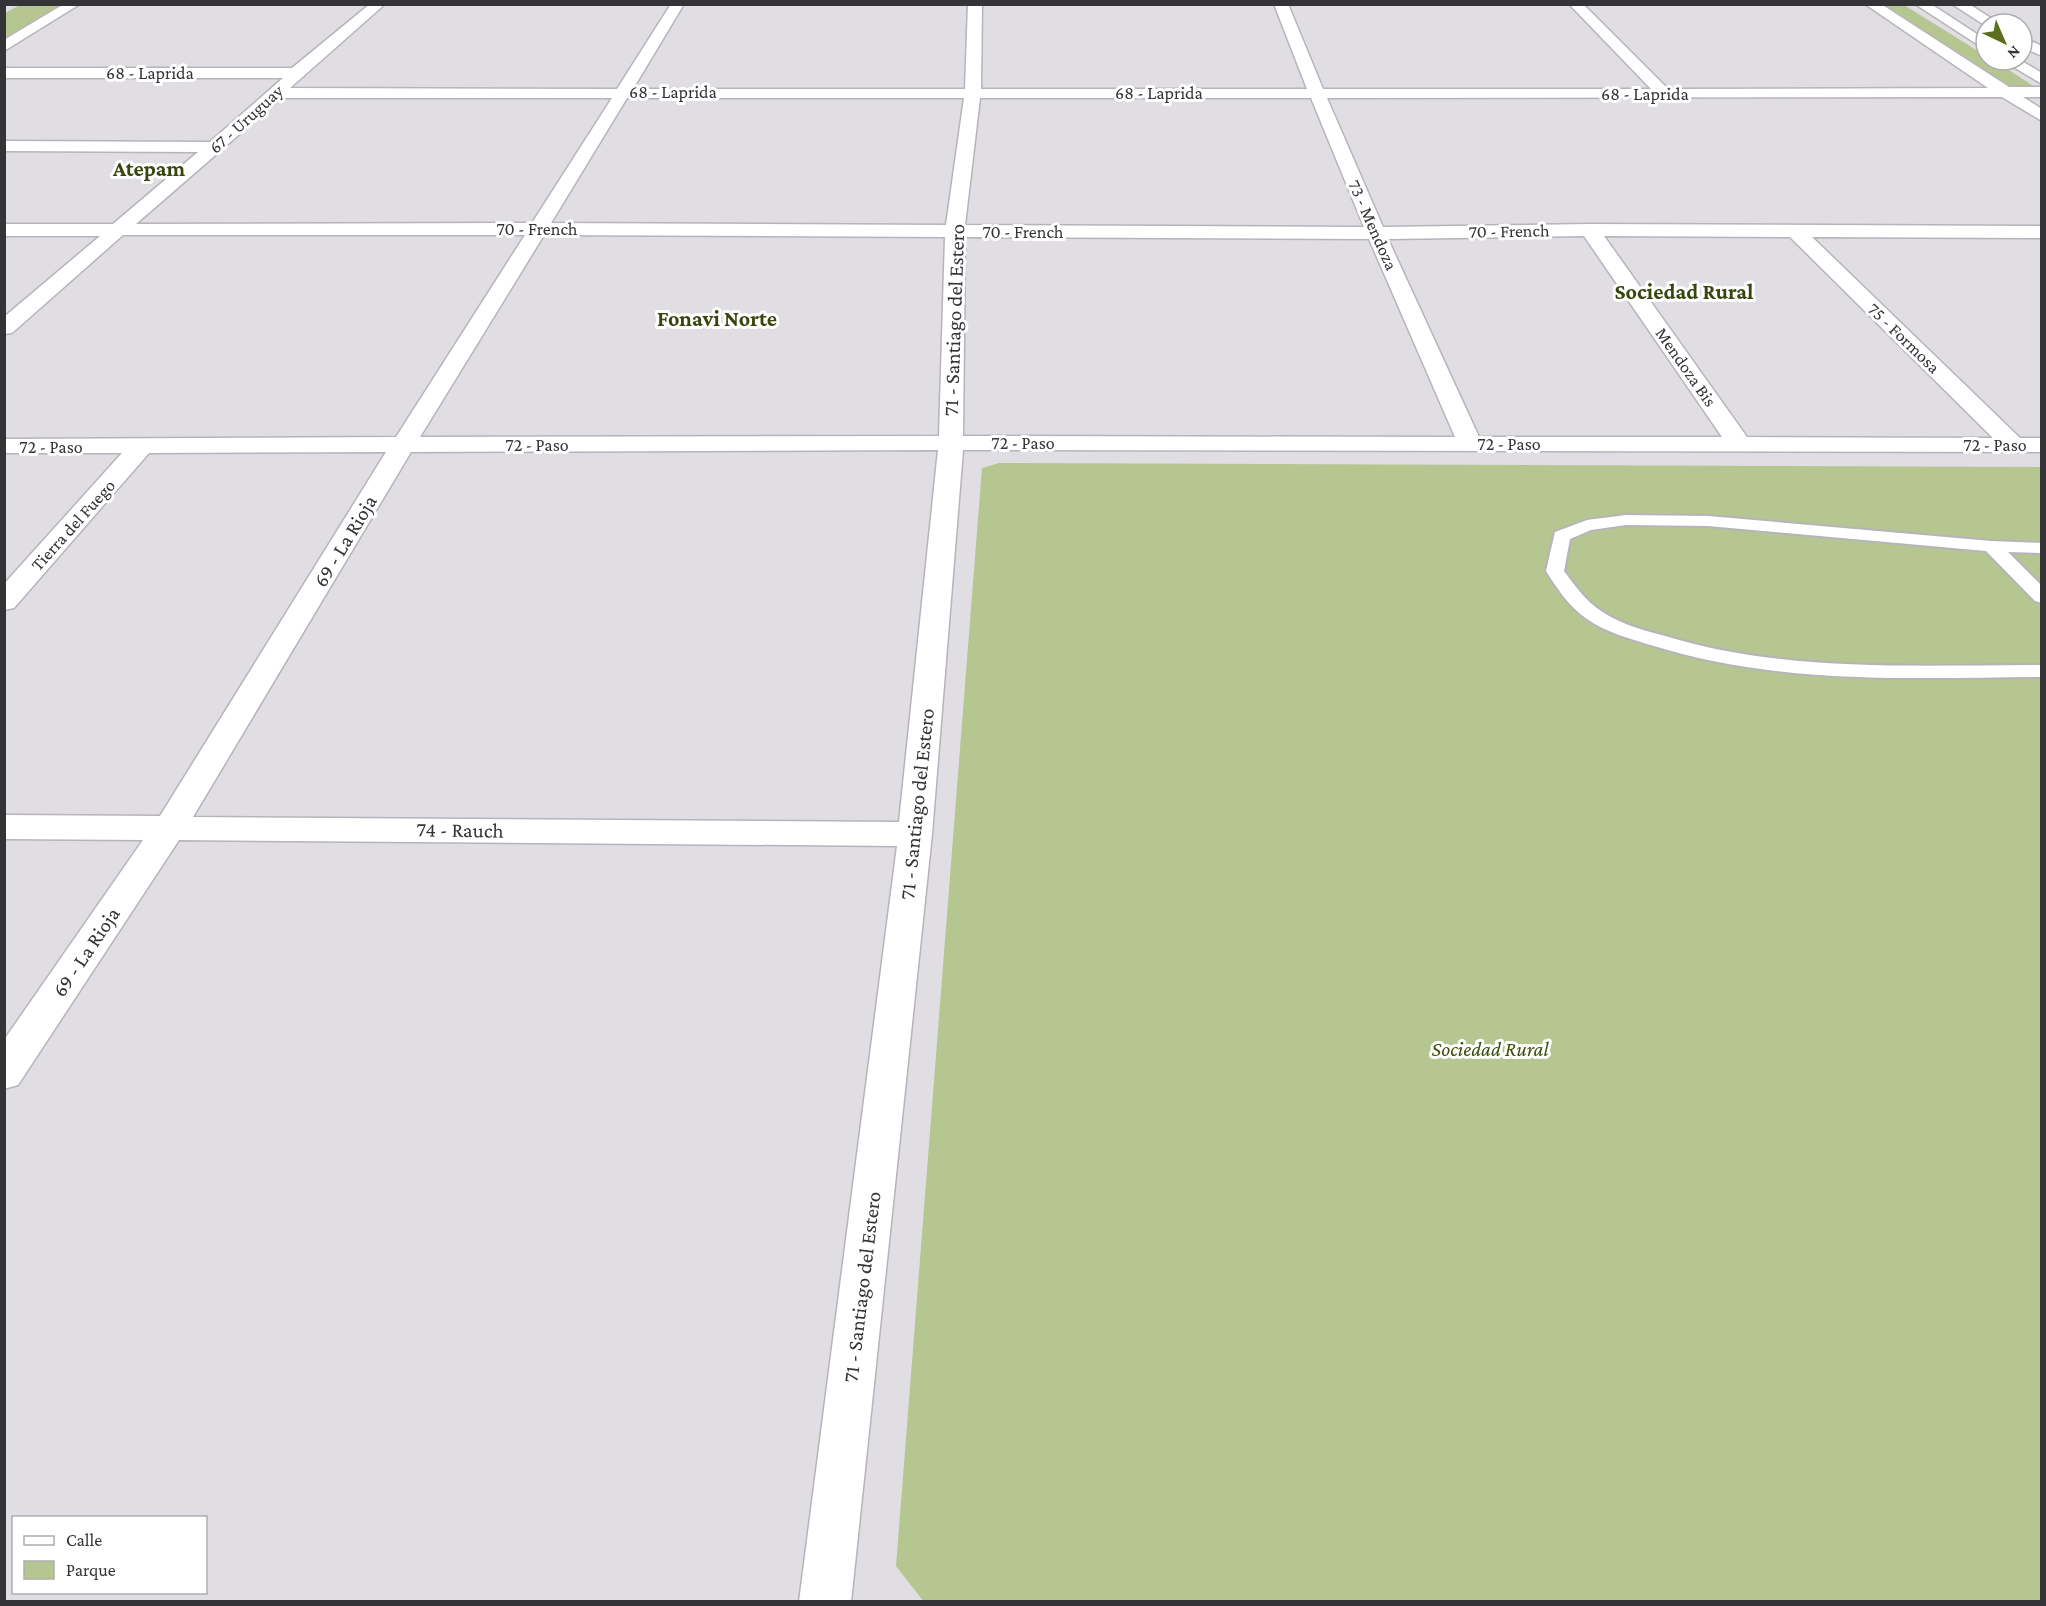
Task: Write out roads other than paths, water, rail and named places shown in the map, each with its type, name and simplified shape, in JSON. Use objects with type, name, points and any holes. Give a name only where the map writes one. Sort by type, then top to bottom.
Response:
[{"type":"main road","points":[[4,47],[74,4]]},
{"type":"main road","name":"67 - Uruguay","points":[[4,328],[277,93],[296,73],[379,4]]},
{"type":"main road","name":"69 - La Rioja","points":[[4,1073],[170,827],[403,445],[678,4]]},
{"type":"main road","name":"71 - Santiago del Estero","points":[[825,1602],[915,834],[951,443],[955,232],[973,93],[975,4]]},
{"type":"main road","name":"73 - Mendoza","points":[[1281,4],[1315,93],[1470,444]]},
{"type":"main road","points":[[1575,4],[1664,94]]},
{"type":"main road","points":[[1871,4],[2042,116]]},
{"type":"main road","points":[[1921,4],[1974,38]]},
{"type":"main road","points":[[1958,4],[1974,13]]},
{"type":"main road","name":"68 - Laprida","points":[[4,73],[296,73]]},
{"type":"main road","name":"68 - Laprida","points":[[277,93],[2042,92]]},
{"type":"main road","points":[[4,146],[215,147]]},
{"type":"main road","name":"70 - French","points":[[4,230],[2042,232]]},
{"type":"main road","name":"Mendoza Bis","points":[[1590,230],[1740,445]]},
{"type":"main road","name":"75 - Formosa","points":[[1795,231],[2014,445]]},
{"type":"main road","name":"72 - Paso","points":[[4,446],[951,443],[2042,445]]},
{"type":"main road","name":"Tierra del Fuego","points":[[4,602],[141,447]]},
{"type":"main road","name":"74 - Rauch","points":[[4,827],[915,834]]},
{"type":"lane","points":[[2042,548],[1991,546],[1708,521],[1626,520],[1587,525],[1561,536],[1555,571],[1574,598],[1602,620],[1661,643],[1729,660],[1854,670],[2042,671]]},
{"type":"lane","points":[[1991,546],[2042,597]]},
{"type":"district","name":"Atepam","points":[[149,168]]},
{"type":"district","name":"Sociedad Rural","points":[[1684,291]]},
{"type":"district","name":"Fonavi Norte","points":[[717,318]]}]
